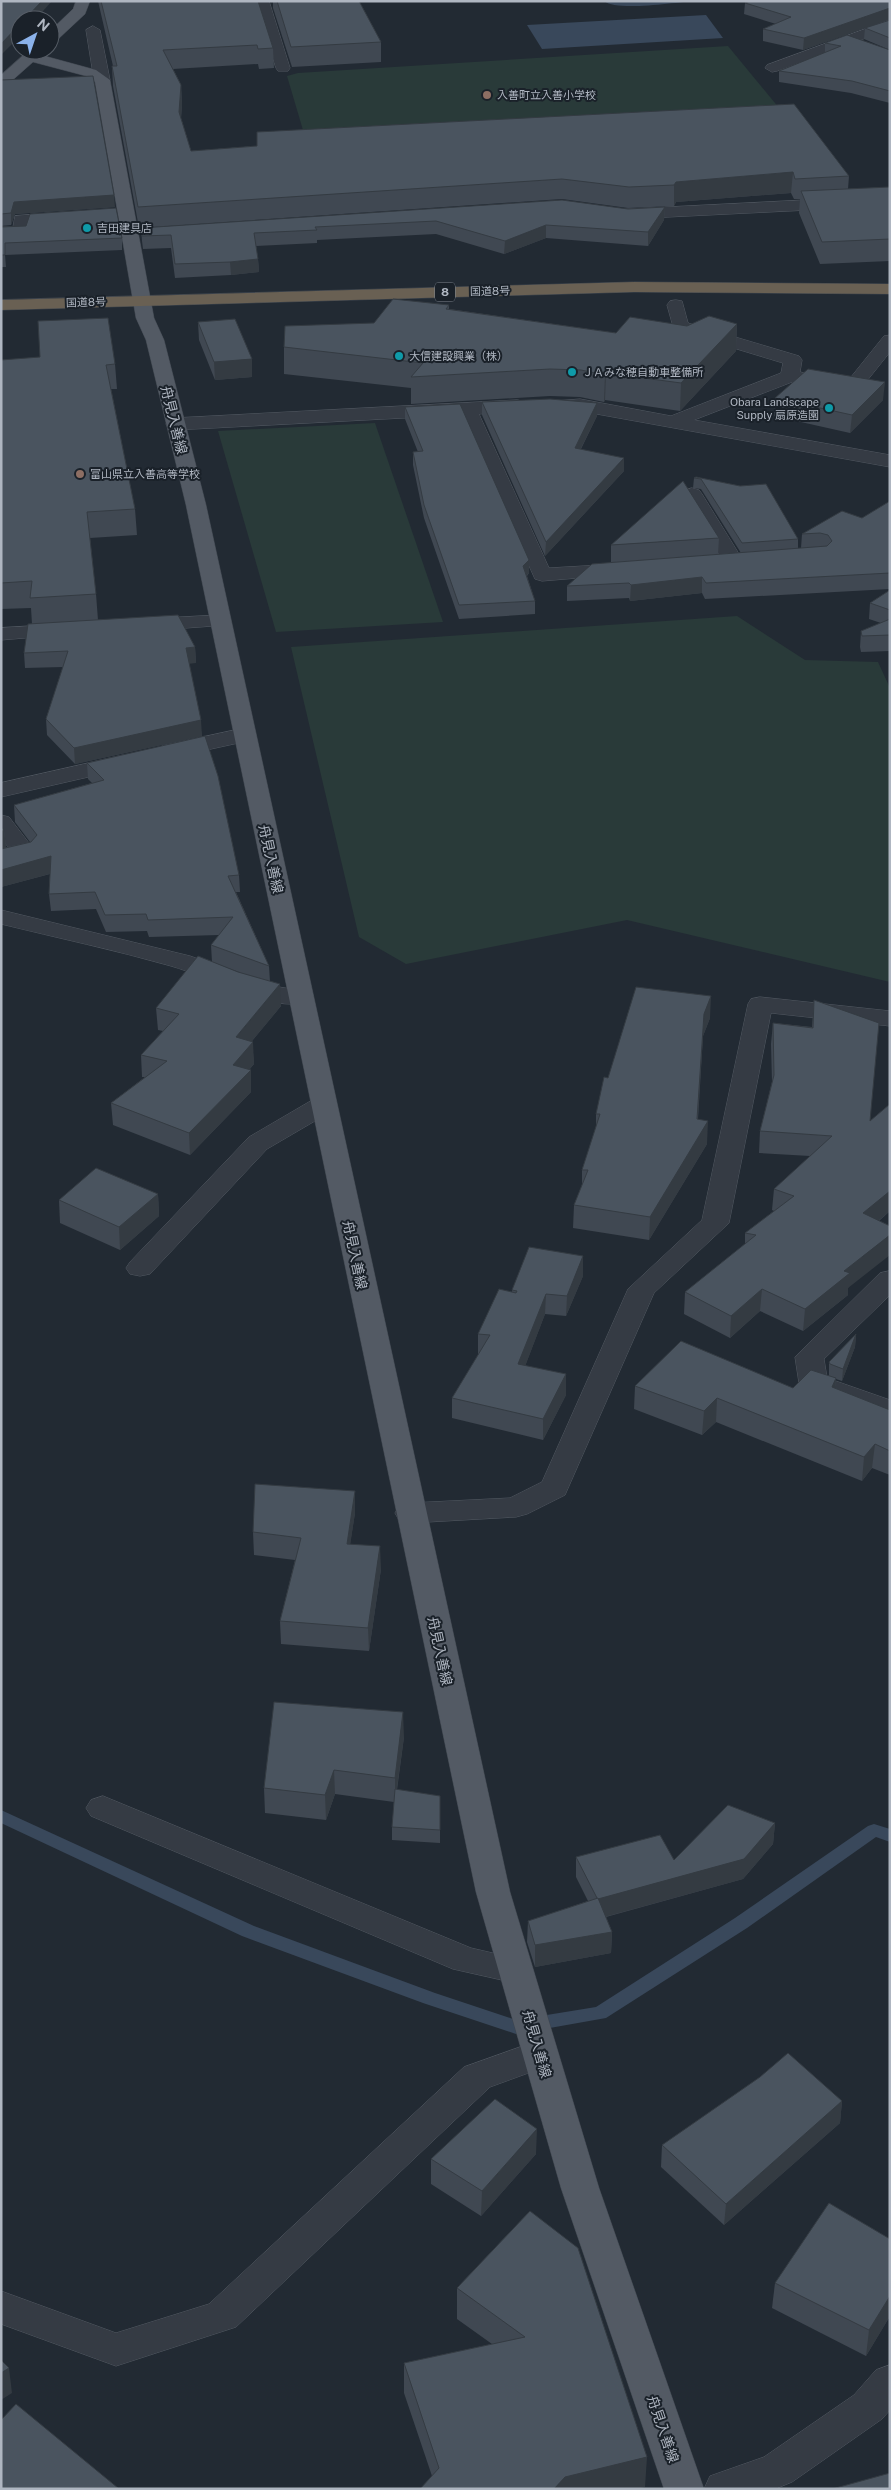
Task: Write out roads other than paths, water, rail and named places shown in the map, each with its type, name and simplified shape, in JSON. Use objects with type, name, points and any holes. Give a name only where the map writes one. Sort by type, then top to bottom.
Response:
[{"type":"highway","name":"国道8号","points":[[1,305],[145,314],[634,287],[890,289]]},
{"type":"highway","points":[[657,305],[696,305]]},
{"type":"highway","points":[[725,305],[890,305]]},
{"type":"main road","points":[[60,30],[80,11],[83,1]]},
{"type":"main road","points":[[60,58],[102,80]]},
{"type":"main road","points":[[1,83],[27,60]]},
{"type":"main road","name":"舟見入善線","points":[[102,80],[145,314],[155,340],[196,505],[410,1513],[493,1892],[580,2188],[684,2489]]},
{"type":"street","points":[[262,1],[283,68]]},
{"type":"street","points":[[772,68],[890,24]]},
{"type":"street","points":[[93,30],[102,80]]},
{"type":"street","points":[[846,39],[864,46]]},
{"type":"street","points":[[609,212],[628,214],[890,201]]},
{"type":"street","points":[[1,232],[22,232],[21,220],[78,216]]},
{"type":"street","points":[[676,305],[680,326],[708,336],[793,360],[790,376]]},
{"type":"street","points":[[672,422],[790,376],[852,388],[890,340]]},
{"type":"street","points":[[175,424],[537,405],[580,405],[890,461]]},
{"type":"street","points":[[468,409],[542,575],[638,569]]},
{"type":"street","points":[[692,494],[734,562]]},
{"type":"street","points":[[121,627],[220,621]]},
{"type":"street","points":[[1,634],[81,629]]},
{"type":"street","points":[[1,790],[244,735]]},
{"type":"street","points":[[1,822],[24,852],[1,857]]},
{"type":"street","points":[[1,917],[181,961],[269,994],[300,997]]},
{"type":"street","points":[[410,1513],[516,1507],[554,1488],[642,1289],[716,1223],[760,1004],[890,1018]]},
{"type":"street","points":[[140,1268],[258,1143],[323,1106]]},
{"type":"street","points":[[890,1279],[808,1357],[813,1383],[890,1410]]},
{"type":"street","points":[[103,1808],[465,1960],[515,1970]]},
{"type":"street","points":[[1,2307],[116,2350],[222,2316],[477,2077],[540,2054]]},
{"type":"street","points":[[724,2489],[778,2470],[868,2407],[890,2382]]},
{"type":"water","points":[[604,1],[696,1],[621,6]]},
{"type":"water","points":[[706,15],[723,38],[542,49],[527,25]]},
{"type":"waterway","points":[[1,1816],[167,1895],[248,1931],[429,1998],[516,2027],[600,2013],[741,1923],[874,1830],[890,1836]]},
{"type":"place","name":"入善町立入善小学校","points":[[487,95]]},
{"type":"place","name":"吉田建具店","points":[[87,228]]},
{"type":"place","name":"大信建設興業（株）","points":[[399,356]]},
{"type":"place","name":"ＪＡみな穂自動車整備所","points":[[572,372]]},
{"type":"place","name":"Obara Landscape Supply 扇原造園","points":[[829,408]]},
{"type":"place","name":"富山県立入善高等学校","points":[[80,474]]}]
